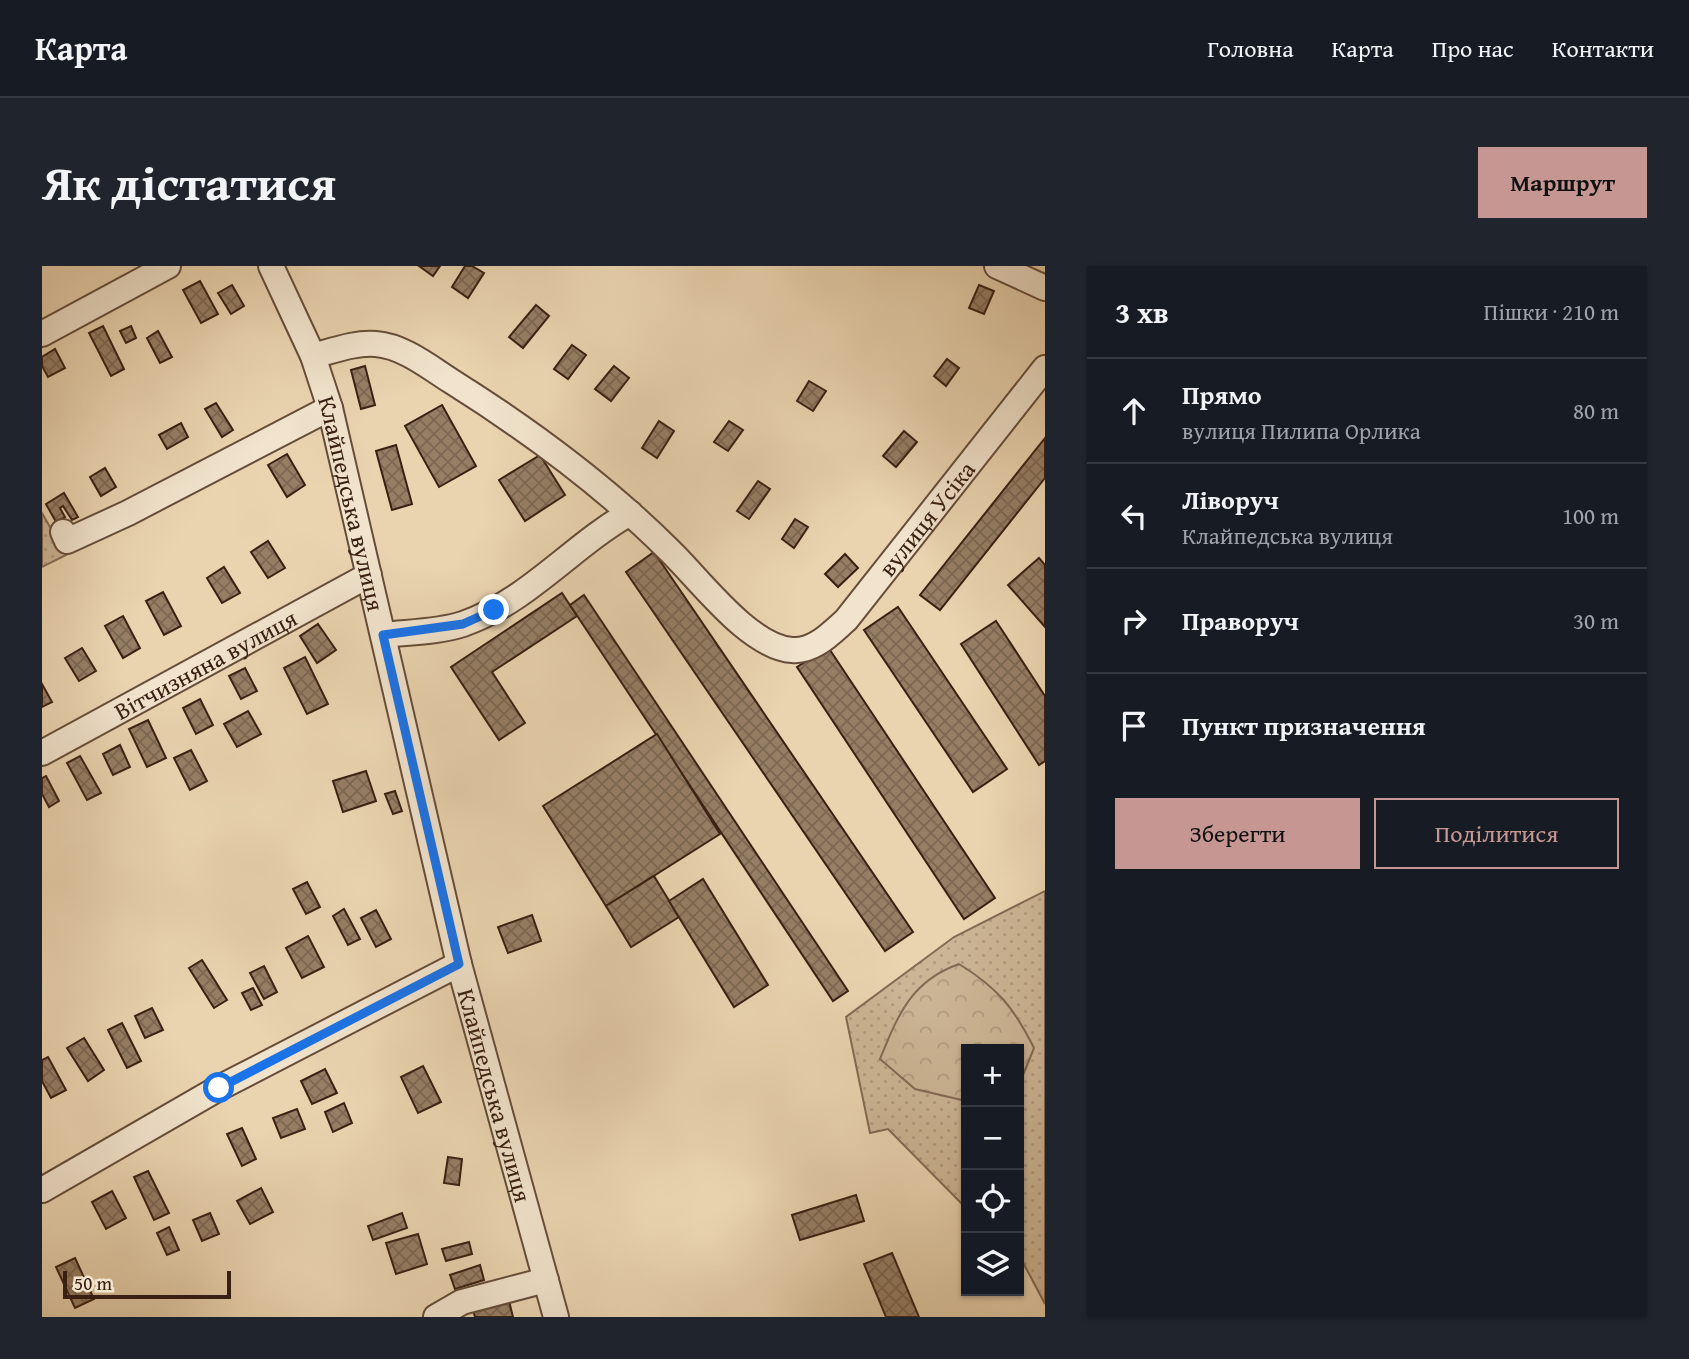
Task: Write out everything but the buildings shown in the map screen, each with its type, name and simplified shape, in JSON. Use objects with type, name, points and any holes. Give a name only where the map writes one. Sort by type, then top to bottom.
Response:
[{"type":"street","points":[[42,334],[169,266]]},
{"type":"street","name":"Клайпедська вулиця","points":[[271,266],[313,356],[330,408],[459,964],[556,1317]]},
{"type":"street","points":[[997,266],[1045,288]]},
{"type":"street","points":[[313,356],[376,344],[411,356],[473,394],[583,473],[630,513],[609,525],[494,610],[463,624],[383,635]]},
{"type":"street","name":"вулиця Усіка","points":[[630,513],[745,628],[772,645],[793,651],[818,644],[846,620],[1045,368]]},
{"type":"street","points":[[63,532],[68,541],[128,513],[330,408]]},
{"type":"street","name":"Вітчизняна вулиця","points":[[42,753],[369,575]]},
{"type":"street","points":[[42,1190],[219,1088],[459,964]]},
{"type":"street","points":[[436,1317],[462,1302],[546,1280]]},
{"type":"green space","points":[[42,513],[66,555],[42,567]]},
{"type":"green space","points":[[1045,891],[1045,1304],[1024,1264],[1024,1044],[961,1044],[961,1203],[888,1129],[870,1133],[846,1017],[954,937]]},
{"type":"green space","points":[[959,964],[995,991],[1012,1010],[1034,1048],[1024,1073],[1024,1044],[961,1044],[961,1100],[915,1089],[880,1059],[908,1001],[929,980]]},
{"type":"route","points":[[219,1088],[459,964],[383,635],[463,624],[494,610]]}]
